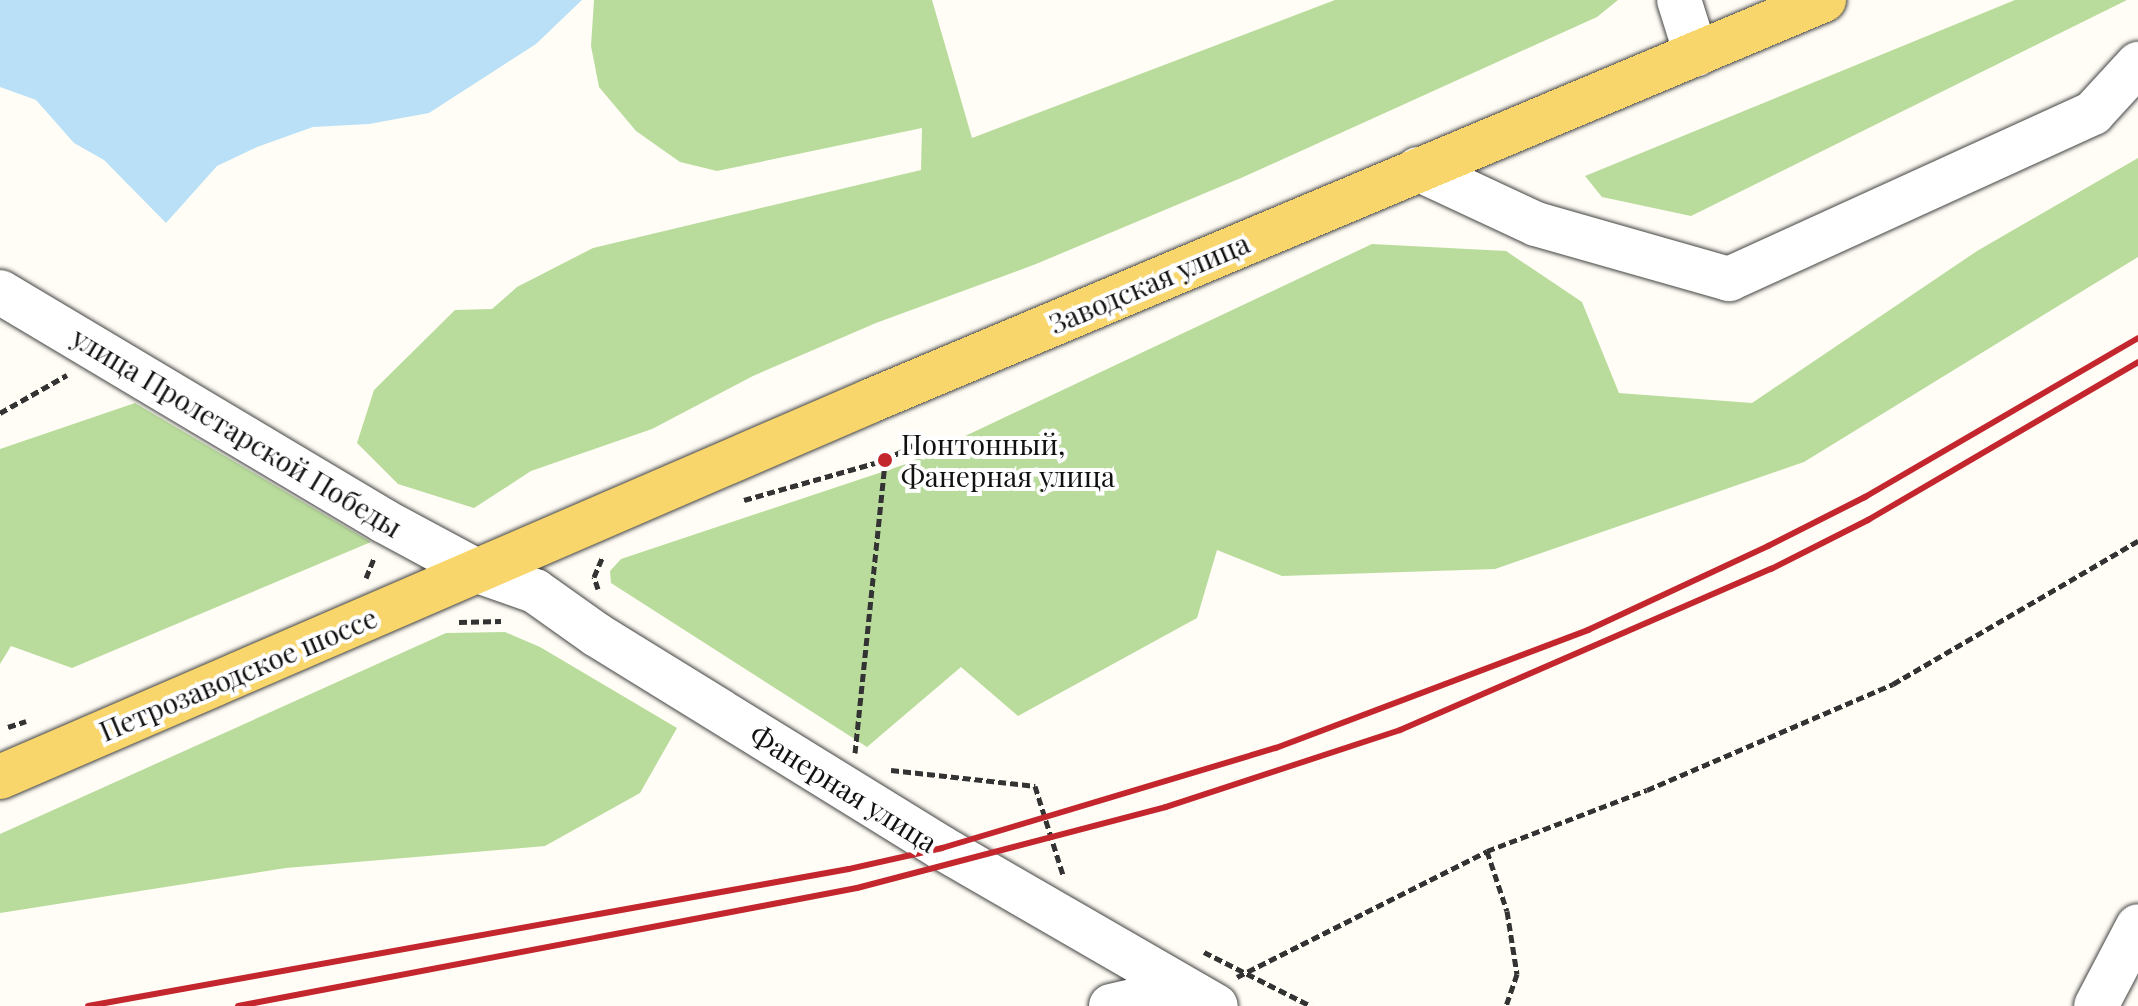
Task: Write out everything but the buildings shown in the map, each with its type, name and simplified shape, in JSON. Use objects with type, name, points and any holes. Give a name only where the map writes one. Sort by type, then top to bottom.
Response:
[{"type":"main road","name":"Заводская улица","points":[[475,570],[1824,0]]},
{"type":"main road","name":"Петрозаводское шоссе","points":[[0,777],[475,570]]},
{"type":"street","points":[[1679,0],[1696,54]]},
{"type":"street","points":[[1418,169],[1536,224],[1729,279],[2093,113],[2138,64]]},
{"type":"street","name":"улица Пролетарской Победы","points":[[0,292],[370,513],[475,570]]},
{"type":"street","name":"Фанерная улица","points":[[475,570],[535,591],[597,635],[942,848],[1200,997]]},
{"type":"street","points":[[2096,1006],[2138,926]]},
{"type":"street","points":[[1111,1006],[1200,997]]},
{"type":"path","points":[[0,413],[106,354]]},
{"type":"path","points":[[739,501],[885,460],[920,441]]},
{"type":"path","points":[[854,766],[885,460]]},
{"type":"path","points":[[1200,997],[1250,974],[1381,901],[1487,851],[1674,779],[1893,684],[2138,541]]},
{"type":"path","points":[[600,595],[594,577],[607,554]]},
{"type":"path","points":[[444,623],[506,621]]},
{"type":"path","points":[[884,769],[1035,786],[1048,816],[1066,887]]},
{"type":"path","points":[[1487,851],[1507,911],[1517,974],[1506,1006]]},
{"type":"path","points":[[1193,947],[1311,1006]]},
{"type":"green space","points":[[594,0],[932,0],[972,138],[1335,0],[1618,0],[1597,17],[1241,178],[1036,264],[876,323],[753,376],[652,429],[531,471],[474,508],[398,484],[357,443],[374,390],[455,310],[492,309],[517,287],[593,248],[921,170],[922,128],[717,171],[680,162],[636,131],[599,87],[591,46]]},
{"type":"green space","points":[[2015,0],[2127,0],[1691,216],[1602,197],[1585,176]]},
{"type":"green space","points":[[2138,158],[2138,257],[1804,462],[1495,569],[1282,576],[1217,550],[1197,618],[1018,716],[961,667],[867,747],[611,583],[610,571],[621,559],[906,464],[1372,244],[1506,251],[1582,302],[1619,393],[1752,403],[1977,251]]},
{"type":"green space","points":[[135,403],[371,542],[72,668],[11,646],[0,664],[0,449]]},
{"type":"green space","points":[[505,632],[540,647],[677,728],[640,793],[545,846],[286,868],[0,913],[0,834],[446,633]]},
{"type":"water","points":[[0,0],[582,0],[536,44],[429,113],[369,124],[313,127],[257,147],[217,166],[166,223],[104,160],[74,143],[36,100],[0,87]]},
{"type":"railway","points":[[88,1006],[849,869],[942,848],[1276,748],[1588,630],[1768,546],[1865,497],[2138,338]]},
{"type":"railway","points":[[238,1006],[857,888],[1166,807],[1400,730],[1771,569],[1868,520],[2138,362]]},
{"type":"place","name":"Понтонный, Фанерная улица","points":[[885,460]]}]
